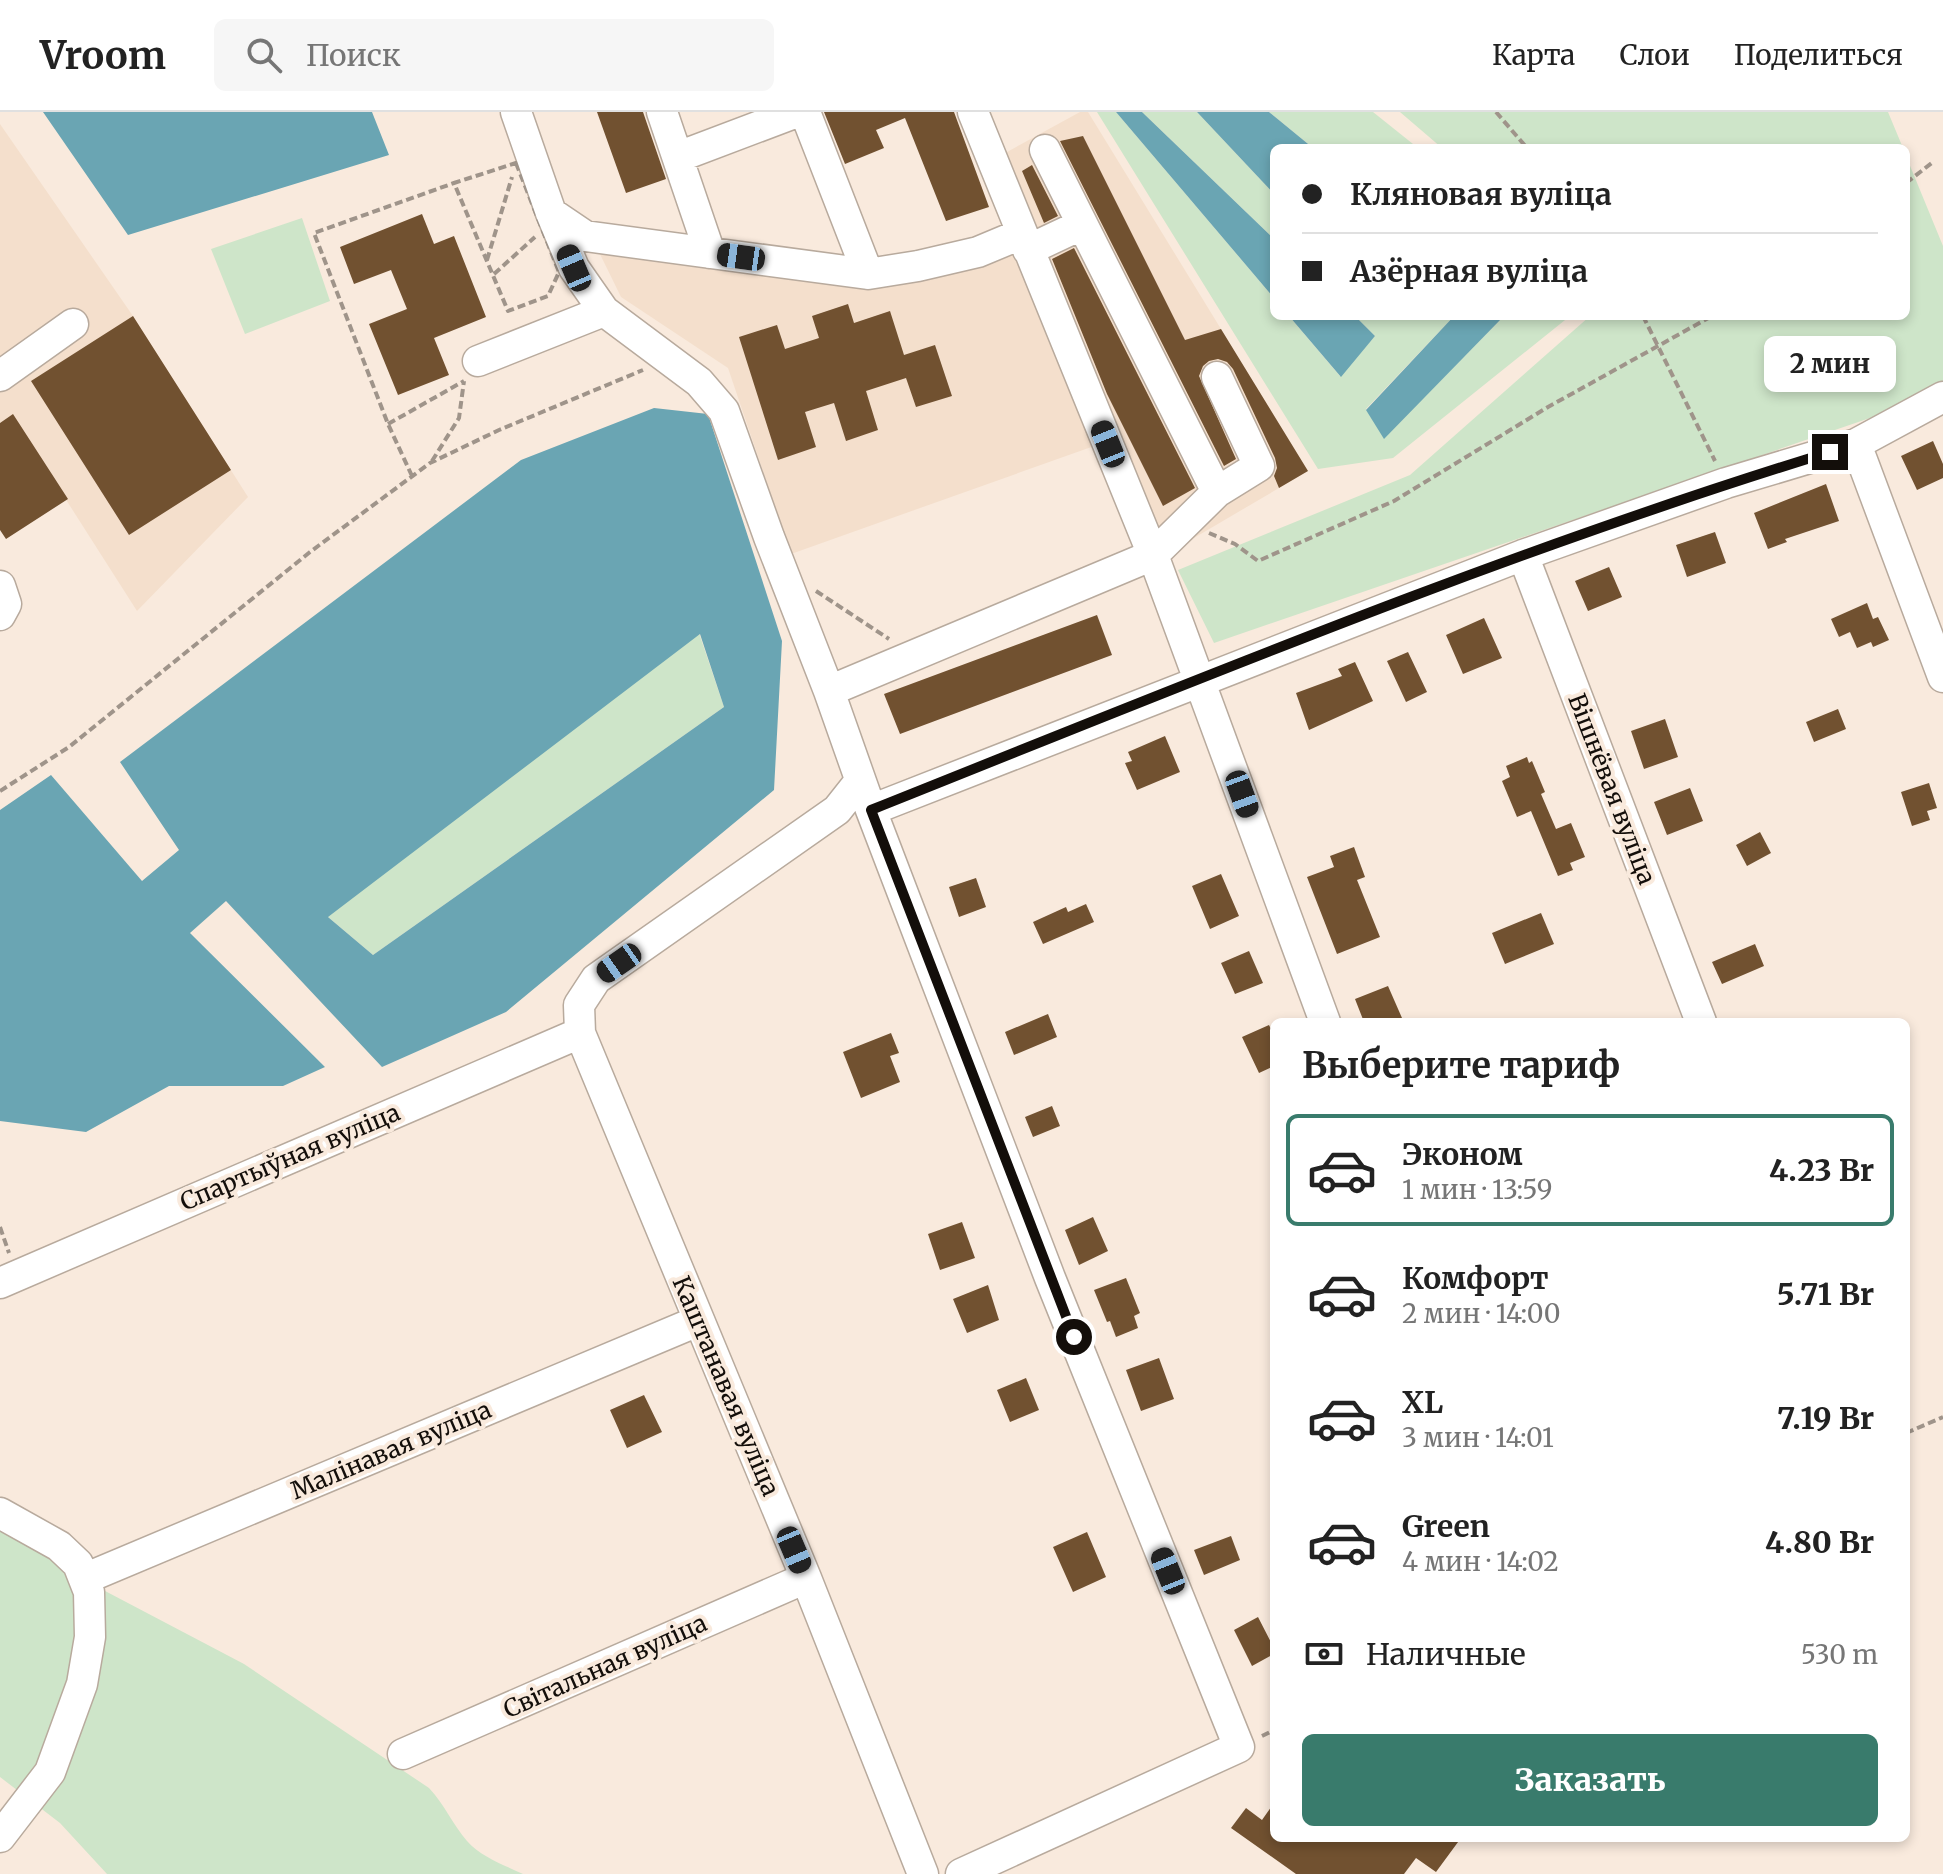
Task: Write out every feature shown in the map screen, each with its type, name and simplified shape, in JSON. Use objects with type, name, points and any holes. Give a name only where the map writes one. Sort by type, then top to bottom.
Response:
[{"type":"street","points":[[516,112],[547,221],[574,268],[604,311],[699,382],[724,411],[860,781],[1056,1293],[1239,1747],[961,1874]]},
{"type":"street","points":[[662,112],[710,253]]},
{"type":"street","points":[[678,157],[797,112]]},
{"type":"street","points":[[805,112],[868,274]]},
{"type":"street","points":[[973,112],[1153,555],[1324,1018]]},
{"type":"street","points":[[1045,150],[1217,492]]},
{"type":"street","points":[[547,221],[585,236],[868,274],[1025,242],[1081,225]]},
{"type":"street","points":[[473,374],[604,311]]},
{"type":"street","points":[[0,376],[73,324]]},
{"type":"street","points":[[829,691],[1153,555],[1217,492],[1259,466],[1217,377]]},
{"type":"street","points":[[871,810],[1523,555],[1726,483],[1856,444],[1943,397]]},
{"type":"street","points":[[1856,444],[1943,677]]},
{"type":"street","name":"Вішнёвая вуліца","points":[[1523,555],[1699,1018]]},
{"type":"street","points":[[0,586],[6,604],[0,615]]},
{"type":"street","points":[[580,1033],[579,1005],[596,979],[837,810],[860,781]]},
{"type":"street","name":"Спартыўная вуліца","points":[[0,1283],[580,1033]]},
{"type":"street","name":"Каштанавая вуліца","points":[[580,1033],[806,1578],[923,1874]]},
{"type":"street","name":"Малінавая вуліца","points":[[84,1579],[698,1321]]},
{"type":"street","points":[[0,1513],[59,1546],[78,1564],[89,1592],[90,1637],[82,1684],[50,1772],[0,1837]]},
{"type":"street","name":"Світальная вуліца","points":[[403,1754],[806,1578]]},
{"type":"path","points":[[1496,112],[1524,144]]},
{"type":"path","points":[[1910,180],[1933,162]]},
{"type":"path","points":[[454,183],[508,311],[548,296],[559,272],[547,221],[516,163]]},
{"type":"path","points":[[412,476],[388,424],[314,233],[516,163]]},
{"type":"path","points":[[487,261],[516,163]]},
{"type":"path","points":[[493,275],[547,221]]},
{"type":"path","points":[[1645,320],[1726,483]]},
{"type":"path","points":[[1186,523],[1235,544],[1258,561],[1394,501],[1548,407],[1705,320]]},
{"type":"path","points":[[0,791],[69,747],[310,552],[430,463],[499,430],[668,360]]},
{"type":"path","points":[[388,424],[473,374]]},
{"type":"path","points":[[430,463],[459,418],[473,374]]},
{"type":"path","points":[[1910,1431],[1943,1417]]},
{"type":"shaded area","points":[[1080,112],[1088,112],[1308,471],[1148,565],[998,157]]},
{"type":"shaded area","points":[[0,124],[133,316],[248,497],[137,611],[12,415],[0,423]]},
{"type":"shaded area","points":[[597,248],[873,282],[1018,252],[1097,445],[791,554],[728,368],[621,297]]},
{"type":"green space","points":[[1097,112],[1116,112],[1270,293],[1270,320],[1292,320],[1340,376],[1375,336],[1359,320],[1450,320],[1366,409],[1384,438],[1500,320],[1565,320],[1393,458],[1318,469]]},
{"type":"green space","points":[[1142,112],[1197,112],[1270,190],[1270,235]]},
{"type":"green space","points":[[1269,112],[1373,112],[1413,144],[1308,144]]},
{"type":"green space","points":[[1400,112],[1888,112],[1901,144],[1437,144]]},
{"type":"green space","points":[[1910,166],[1943,246],[1943,393],[1214,643],[1178,570],[1410,475],[1585,320],[1910,320]]},
{"type":"green space","points":[[302,218],[330,301],[245,334],[211,249]]},
{"type":"green space","points":[[699,633],[724,707],[373,955],[327,916]]},
{"type":"green space","points":[[0,1528],[107,1592],[244,1664],[429,1788],[473,1847],[523,1874],[107,1874],[60,1823],[0,1777]]},
{"type":"water","points":[[43,112],[372,112],[389,155],[128,235]]},
{"type":"water","points":[[1116,112],[1142,112],[1270,235],[1270,293]]},
{"type":"water","points":[[1197,112],[1269,112],[1308,144],[1270,144],[1270,190]]},
{"type":"water","points":[[1292,320],[1359,320],[1375,336],[1341,377]]},
{"type":"water","points":[[1450,320],[1500,320],[1384,439],[1366,410]]},
{"type":"water","points":[[654,408],[708,414],[782,641],[774,790],[506,1012],[382,1067],[226,901],[190,933],[325,1067],[283,1086],[169,1086],[86,1132],[0,1121],[0,810],[51,775],[142,881],[179,850],[120,762],[521,460]],"holes":[[[700,634],[724,707],[373,955],[328,917]]]},
{"type":"building","points":[[597,112],[643,112],[666,179],[626,193]]},
{"type":"building","points":[[824,112],[954,112],[989,207],[946,221],[905,118],[876,130],[884,148],[845,164]]},
{"type":"building","points":[[1083,136],[1185,340],[1221,329],[1308,471],[1279,488],[1274,476],[1277,468],[1275,458],[1233,369],[1227,362],[1218,359],[1203,366],[1199,376],[1236,459],[1224,466],[1060,141]]},
{"type":"building","points":[[1032,165],[1058,216],[1044,223],[1022,171]]},
{"type":"building","points":[[422,214],[434,244],[454,236],[486,317],[434,338],[449,375],[398,395],[369,324],[407,309],[391,270],[354,284],[340,247]]},
{"type":"building","points":[[1074,248],[1195,488],[1163,506],[1107,394],[1052,259]]},
{"type":"building","points":[[848,304],[854,323],[890,311],[904,355],[935,345],[952,396],[916,407],[906,378],[866,391],[878,430],[846,441],[834,403],[805,412],[816,447],[778,460],[739,337],[777,325],[785,349],[819,338],[812,316]]},
{"type":"building","points":[[133,316],[231,470],[129,535],[31,381]]},
{"type":"building","points":[[13,414],[68,499],[6,539],[0,530],[0,423]]},
{"type":"building","points":[[1933,441],[1943,464],[1943,478],[1917,490],[1901,456]]},
{"type":"building","points":[[1826,484],[1839,521],[1785,539],[1787,542],[1768,549],[1754,513]]},
{"type":"building","points":[[1715,532],[1726,563],[1687,577],[1676,545]]},
{"type":"building","points":[[1609,567],[1622,597],[1588,611],[1575,581]]},
{"type":"building","points":[[1867,603],[1873,619],[1878,617],[1889,640],[1873,647],[1871,642],[1857,648],[1850,632],[1839,637],[1831,619]]},
{"type":"building","points":[[1097,615],[1112,655],[900,734],[884,694]]},
{"type":"building","points":[[1484,618],[1502,658],[1463,674],[1446,635]]},
{"type":"building","points":[[1408,652],[1427,692],[1406,702],[1387,661]]},
{"type":"building","points":[[1355,662],[1373,701],[1309,730],[1296,693],[1342,676],[1338,669]]},
{"type":"building","points":[[1838,709],[1846,729],[1814,742],[1806,722]]},
{"type":"building","points":[[1665,719],[1678,757],[1644,769],[1631,731]]},
{"type":"building","points":[[1165,736],[1180,772],[1137,790],[1125,763],[1132,761],[1128,752]]},
{"type":"building","points":[[1527,757],[1529,763],[1532,761],[1545,792],[1541,794],[1556,829],[1571,823],[1585,857],[1570,863],[1573,870],[1558,876],[1531,811],[1517,817],[1502,781],[1510,777],[1506,766]]},
{"type":"building","points":[[1929,783],[1937,808],[1927,811],[1930,820],[1912,826],[1901,792]]},
{"type":"building","points":[[1690,788],[1703,821],[1667,835],[1654,802]]},
{"type":"building","points":[[1760,832],[1771,853],[1747,866],[1736,845]]},
{"type":"building","points":[[1354,847],[1365,877],[1357,880],[1380,937],[1337,954],[1307,877],[1334,867],[1330,856]]},
{"type":"building","points":[[1221,874],[1239,916],[1210,929],[1192,886]]},
{"type":"building","points":[[976,878],[986,907],[959,917],[949,887]]},
{"type":"building","points":[[1086,904],[1094,922],[1043,944],[1033,922],[1066,907],[1068,912]]},
{"type":"building","points":[[1541,913],[1554,944],[1505,964],[1492,933]]},
{"type":"building","points":[[1755,944],[1764,966],[1722,984],[1712,962]]},
{"type":"building","points":[[1249,951],[1263,983],[1235,994],[1221,963]]},
{"type":"building","points":[[1388,986],[1402,1018],[1362,1018],[1355,999]]},
{"type":"building","points":[[1048,1014],[1057,1037],[1014,1055],[1005,1032]]},
{"type":"building","points":[[1269,1025],[1270,1068],[1259,1073],[1242,1037]]},
{"type":"building","points":[[891,1033],[899,1053],[890,1056],[900,1082],[861,1098],[843,1052]]},
{"type":"building","points":[[1052,1106],[1060,1126],[1033,1137],[1025,1117]]},
{"type":"building","points":[[1093,1217],[1108,1251],[1079,1265],[1065,1230]]},
{"type":"building","points":[[962,1222],[975,1258],[940,1270],[928,1234]]},
{"type":"building","points":[[1126,1278],[1140,1313],[1134,1316],[1138,1328],[1116,1337],[1094,1290]]},
{"type":"building","points":[[988,1285],[999,1320],[967,1333],[953,1299]]},
{"type":"building","points":[[1159,1358],[1174,1399],[1141,1411],[1126,1370]]},
{"type":"building","points":[[1026,1378],[1039,1410],[1010,1422],[997,1390]]},
{"type":"building","points":[[644,1395],[662,1432],[627,1448],[610,1410]]},
{"type":"building","points":[[1087,1532],[1106,1577],[1073,1592],[1053,1547]]},
{"type":"building","points":[[1231,1536],[1240,1560],[1204,1575],[1194,1550]]},
{"type":"building","points":[[1258,1617],[1270,1640],[1270,1656],[1252,1666],[1234,1630]]},
{"type":"building","points":[[1246,1808],[1262,1820],[1270,1809],[1270,1842],[1458,1842],[1436,1872],[1416,1858],[1404,1874],[1296,1874],[1231,1828]]},
{"type":"route","points":[[1074,1337],[871,810],[1523,555],[1726,483],[1830,452]]}]
